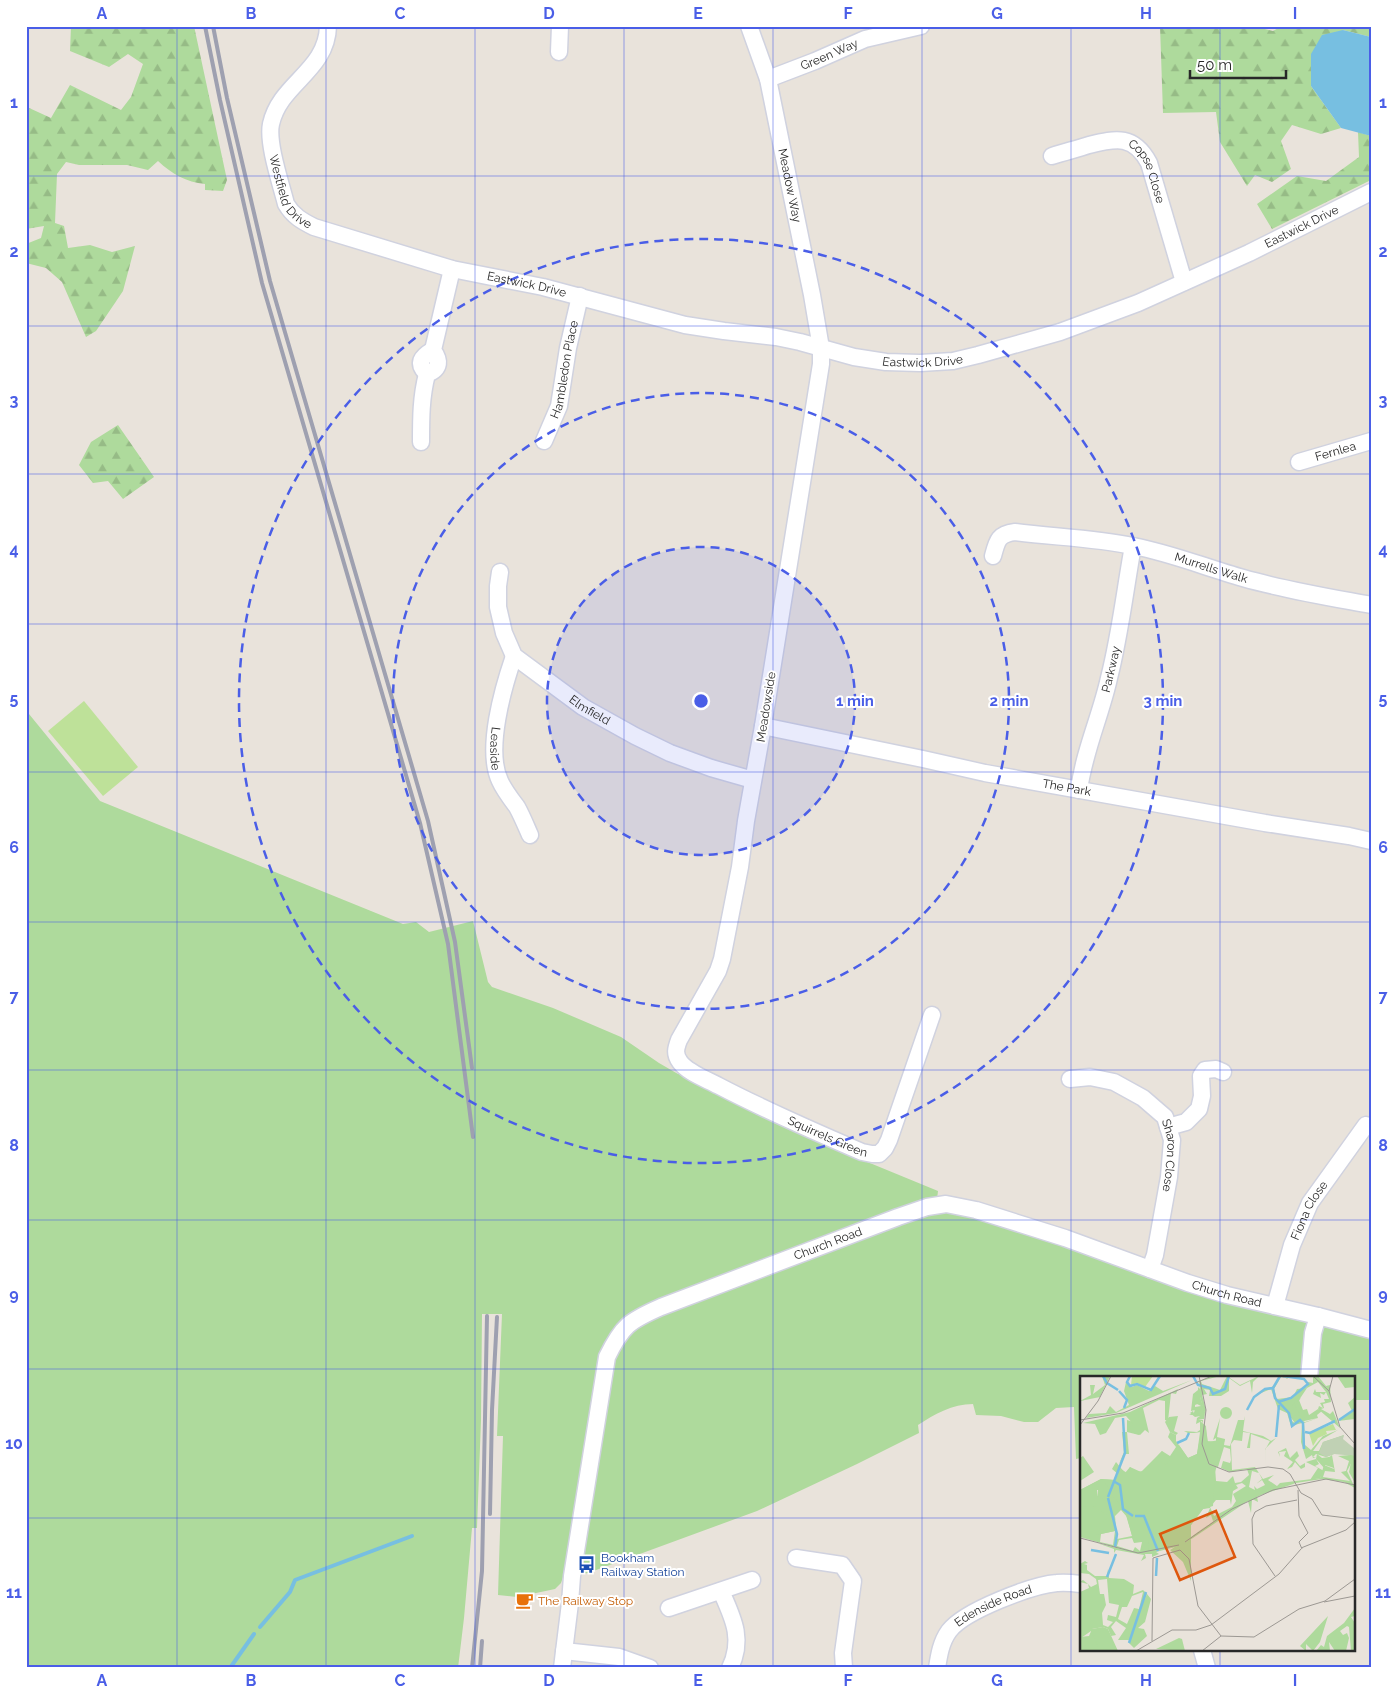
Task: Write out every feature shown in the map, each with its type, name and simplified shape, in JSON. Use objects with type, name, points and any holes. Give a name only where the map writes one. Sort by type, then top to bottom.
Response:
[{"type":"street","name":"Westfield Drive","points":[[328,26],[328,38],[324,51],[282,100],[275,112],[271,125],[270,139],[286,204],[292,213],[314,227],[452,269]]},
{"type":"street","points":[[559,52],[560,26]]},
{"type":"street","name":"Meadow Way","points":[[749,26],[768,79],[821,348]]},
{"type":"street","name":"Green Way","points":[[768,79],[815,62],[865,39],[921,26]]},
{"type":"street","name":"Copse Close","points":[[1052,156],[1108,140],[1121,139],[1133,144],[1143,152],[1149,163],[1184,282]]},
{"type":"street","name":"Eastwick Drive","points":[[452,269],[543,287],[685,325],[776,337],[854,357],[886,362],[920,363],[953,361],[978,356],[1060,332],[1138,303],[1250,253],[1371,192]]},
{"type":"street","points":[[421,442],[421,404],[427,374],[433,372],[438,364],[438,358],[433,350],[452,269]]},
{"type":"street","name":"Hambledon Place","points":[[544,440],[559,406],[568,348],[580,296]]},
{"type":"street","name":"Meadowside","points":[[676,1055],[679,1040],[712,982],[722,959],[740,867],[763,726],[821,364],[821,348]]},
{"type":"street","name":"Fernlea","points":[[1300,462],[1371,441]]},
{"type":"street","name":"Murrells Walk","points":[[994,556],[1000,538],[1007,533],[1016,532],[1133,546],[1275,586],[1371,605]]},
{"type":"street","name":"Parkway","points":[[1079,790],[1109,680],[1133,546]]},
{"type":"street","points":[[500,572],[498,606],[504,633],[514,656]]},
{"type":"street","name":"Elmfield","points":[[514,656],[583,707],[635,736],[711,768],[753,780]]},
{"type":"street","name":"Leaside","points":[[514,656],[507,676],[496,728],[495,765],[500,782],[518,810],[530,835]]},
{"type":"street","name":"The Park","points":[[763,726],[1079,790],[1371,841]]},
{"type":"street","name":"Squirrels Green","points":[[676,1055],[683,1066],[695,1074],[761,1108],[862,1152],[879,1154],[889,1140],[932,1015]]},
{"type":"street","points":[[1168,1127],[1186,1122],[1199,1109],[1202,1096],[1201,1076],[1205,1070],[1216,1068],[1222,1072]]},
{"type":"street","name":"Sharon Close","points":[[1070,1079],[1090,1077],[1114,1082],[1144,1098],[1165,1117],[1172,1140],[1169,1177],[1156,1255],[1150,1269]]},
{"type":"street","name":"Fiona Close","points":[[1275,1306],[1292,1245],[1310,1203],[1366,1125]]},
{"type":"street","name":"Church Road","points":[[562,1668],[572,1576],[607,1357],[617,1336],[638,1317],[898,1217],[927,1207],[946,1204],[1018,1222],[1227,1296],[1371,1330]]},
{"type":"street","points":[[1309,1376],[1313,1333],[1318,1316]]},
{"type":"street","points":[[796,1558],[842,1565],[853,1581],[843,1653],[844,1668]]},
{"type":"street","points":[[669,1608],[752,1580]]},
{"type":"street","name":"Edenside Road","points":[[937,1668],[942,1645],[947,1634],[956,1624],[976,1610],[1057,1582],[1080,1584]]},
{"type":"street","points":[[722,1591],[736,1628],[734,1659],[730,1668]]},
{"type":"street","points":[[564,1651],[619,1657],[650,1668]]},
{"type":"street","points":[[1203,1652],[1207,1668]]},
{"type":"green space","points":[[71,26],[194,26],[227,180],[223,191],[205,190],[205,184],[180,177],[158,161],[148,170],[127,165],[79,165],[66,162],[57,174],[55,223],[64,226],[68,248],[90,245],[112,252],[135,246],[123,291],[96,331],[86,337],[62,282],[46,268],[26,263],[26,244],[41,238],[44,226],[26,229],[26,109],[27,107],[51,118],[70,85],[121,110],[131,97],[143,64],[128,54],[109,67],[70,51]]},
{"type":"green space","points":[[1160,26],[1252,26],[1273,31],[1282,26],[1371,26],[1371,37],[1343,30],[1311,86],[1341,128],[1321,134],[1292,125],[1281,141],[1291,169],[1272,182],[1255,175],[1247,186],[1220,142],[1216,112],[1163,113]]},
{"type":"green space","points":[[1358,132],[1371,136],[1371,180],[1272,229],[1257,204],[1297,176],[1326,181],[1359,157]]},
{"type":"green space","points":[[118,425],[154,477],[123,499],[108,481],[93,483],[79,465],[91,442]]},
{"type":"green space","points":[[84,701],[138,767],[103,796],[48,731]]},
{"type":"green space","points":[[26,708],[100,801],[403,924],[416,922],[429,932],[473,921],[488,982],[492,987],[553,1008],[621,1037],[678,1074],[686,1074],[848,1154],[938,1191],[937,1199],[943,1213],[955,1212],[1041,1236],[1194,1294],[1286,1316],[1303,1322],[1371,1336],[1371,1400],[1354,1400],[1354,1376],[1080,1376],[1080,1458],[1076,1459],[1074,1407],[1056,1408],[1038,1422],[1024,1422],[1001,1416],[976,1415],[973,1404],[965,1404],[937,1414],[918,1425],[919,1433],[757,1511],[588,1573],[563,1577],[561,1583],[555,1589],[517,1597],[498,1595],[503,1436],[497,1436],[502,1314],[482,1314],[477,1528],[472,1528],[458,1668],[26,1668]]},
{"type":"water","points":[[1343,30],[1371,37],[1371,136],[1341,128],[1311,86],[1311,54],[1322,35]]},
{"type":"waterway","points":[[260,1627],[290,1592],[295,1580],[412,1536]]},
{"type":"waterway","points":[[230,1668],[254,1634]]},
{"type":"railway","points":[[205,26],[262,283],[420,823],[448,944],[473,1137]]},
{"type":"railway","points":[[213,26],[227,98],[270,281],[428,821],[455,942],[472,1068]]},
{"type":"railway","points":[[472,1668],[482,1571],[487,1316]]},
{"type":"railway","points":[[490,1514],[492,1410],[497,1317]]},
{"type":"railway","points":[[480,1668],[482,1641]]},
{"type":"place","name":"Bookham Railway Station","points":[[587,1565]]},
{"type":"place","name":"The Railway Stop","points":[[524,1601]]}]
